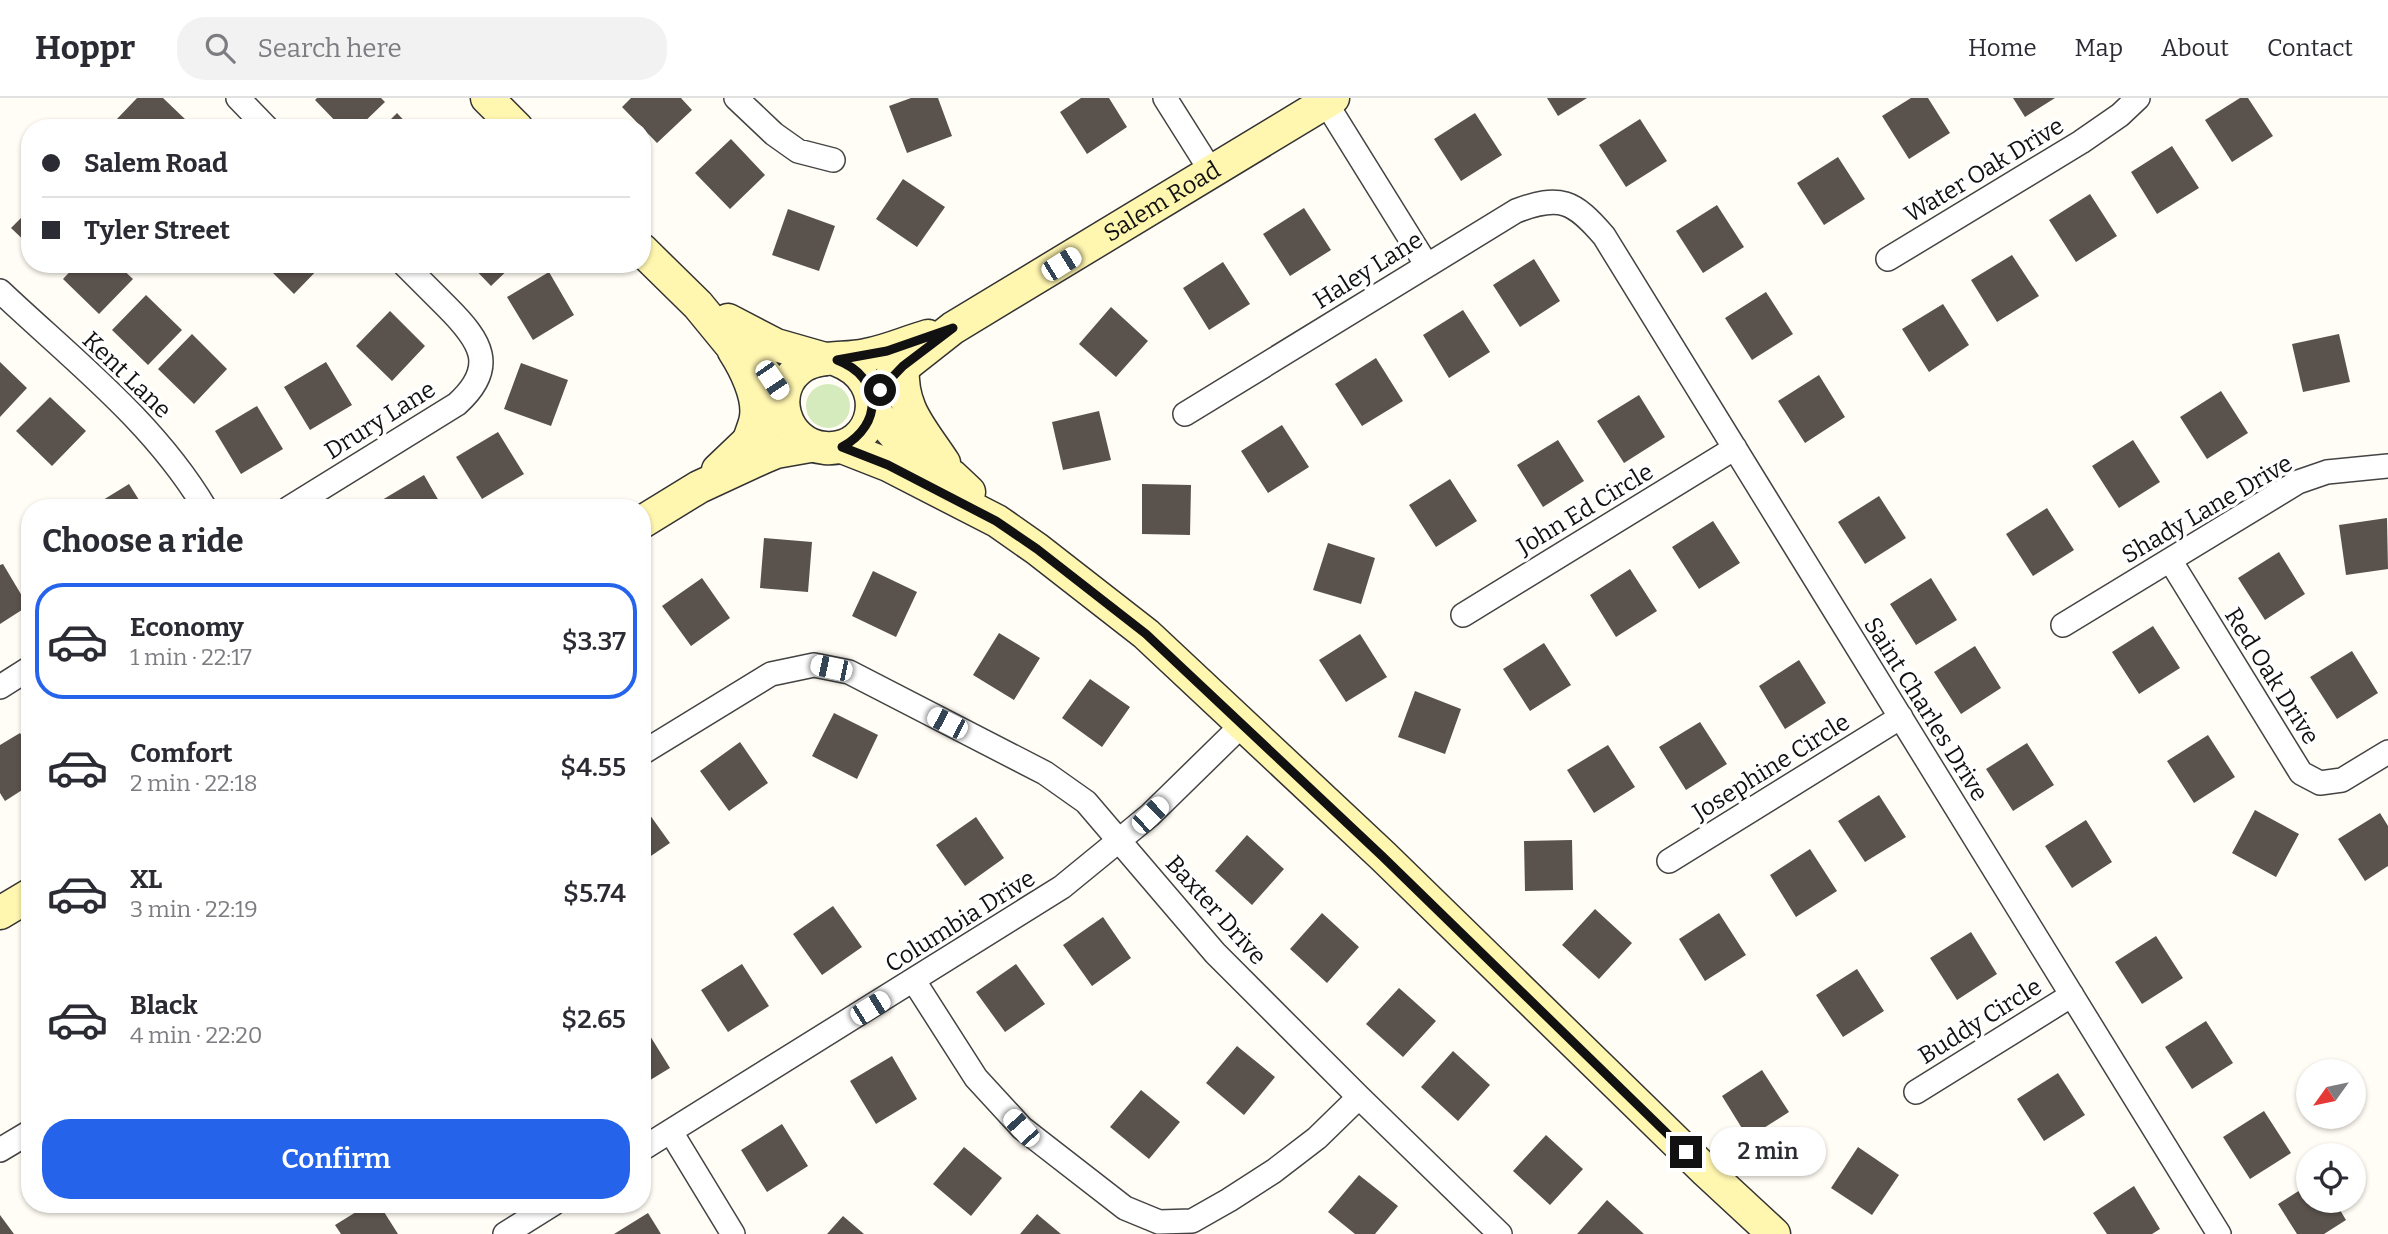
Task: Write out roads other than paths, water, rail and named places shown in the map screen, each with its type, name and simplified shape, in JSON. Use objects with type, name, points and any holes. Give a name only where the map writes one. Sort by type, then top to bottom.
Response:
[{"type":"street","points":[[238,98],[258,119]]},
{"type":"street","points":[[487,98],[508,119]]},
{"type":"street","points":[[736,98],[774,134],[798,151],[833,160]]},
{"type":"street","points":[[1166,98],[1211,172]]},
{"type":"street","name":"Water Oak Drive","points":[[1888,259],[2081,142],[2120,115],[2138,98]]},
{"type":"street","points":[[1330,100],[1426,264]]},
{"type":"street","name":"Salem Road","points":[[872,406],[892,376],[953,328],[1330,100]]},
{"type":"street","name":"Haley Lane","points":[[1185,414],[1516,211],[1553,201],[1569,204],[1586,214]]},
{"type":"street","name":"Saint Charles Drive","points":[[1586,214],[1604,236],[2219,1234]]},
{"type":"street","points":[[651,259],[698,305],[740,360],[754,400],[756,416],[749,440]]},
{"type":"street","name":"Drury Lane","points":[[304,499],[457,404],[472,391],[481,363],[470,330],[413,273]]},
{"type":"street","name":"Kent Lane","points":[[0,291],[159,442],[199,499]]},
{"type":"street","points":[[651,516],[699,487],[776,452],[810,446],[831,449],[842,447],[855,440],[864,430],[872,406],[870,388],[862,375],[851,365],[776,345],[698,305]]},
{"type":"street","name":"Salem Road","points":[[831,359],[887,351],[953,328]]},
{"type":"street","points":[[730,344],[749,355],[772,380],[783,402],[788,425],[796,436],[810,446]]},
{"type":"street","points":[[699,487],[749,440],[783,402],[786,385],[802,366],[831,359]]},
{"type":"street","points":[[903,366],[902,386],[906,403],[953,476],[996,521]]},
{"type":"street","points":[[872,406],[900,441],[953,476]]},
{"type":"street","points":[[842,447],[888,465],[996,521],[1037,549],[1146,634],[1393,865],[1774,1234]]},
{"type":"street","name":"John Ed Circle","points":[[1463,615],[1735,448]]},
{"type":"street","name":"Shady Lane Drive","points":[[2063,625],[2298,482],[2327,472],[2388,466]]},
{"type":"street","name":"Red Oak Drive","points":[[2170,560],[2301,773],[2320,783],[2342,780],[2388,752]]},
{"type":"street","name":"Baxter Drive","points":[[651,747],[771,674],[814,665],[849,672],[1045,773],[1086,802],[1215,953],[1500,1234]]},
{"type":"street","points":[[0,687],[21,674]]},
{"type":"street","name":"Josephine Circle","points":[[1669,861],[1901,718]]},
{"type":"street","name":"Columbia Drive","points":[[651,1144],[1062,887],[1150,815],[1243,724]]},
{"type":"street","points":[[0,913],[21,900]]},
{"type":"street","points":[[914,981],[976,1078],[1021,1128],[1125,1208],[1159,1222],[1192,1221],[1229,1200],[1274,1171],[1317,1138],[1359,1097]]},
{"type":"street","name":"Buddy Circle","points":[[1916,1092],[2072,995]]},
{"type":"street","points":[[671,1132],[733,1234]]},
{"type":"street","points":[[0,1150],[21,1137]]},
{"type":"street","points":[[505,1234],[539,1213]]}]
